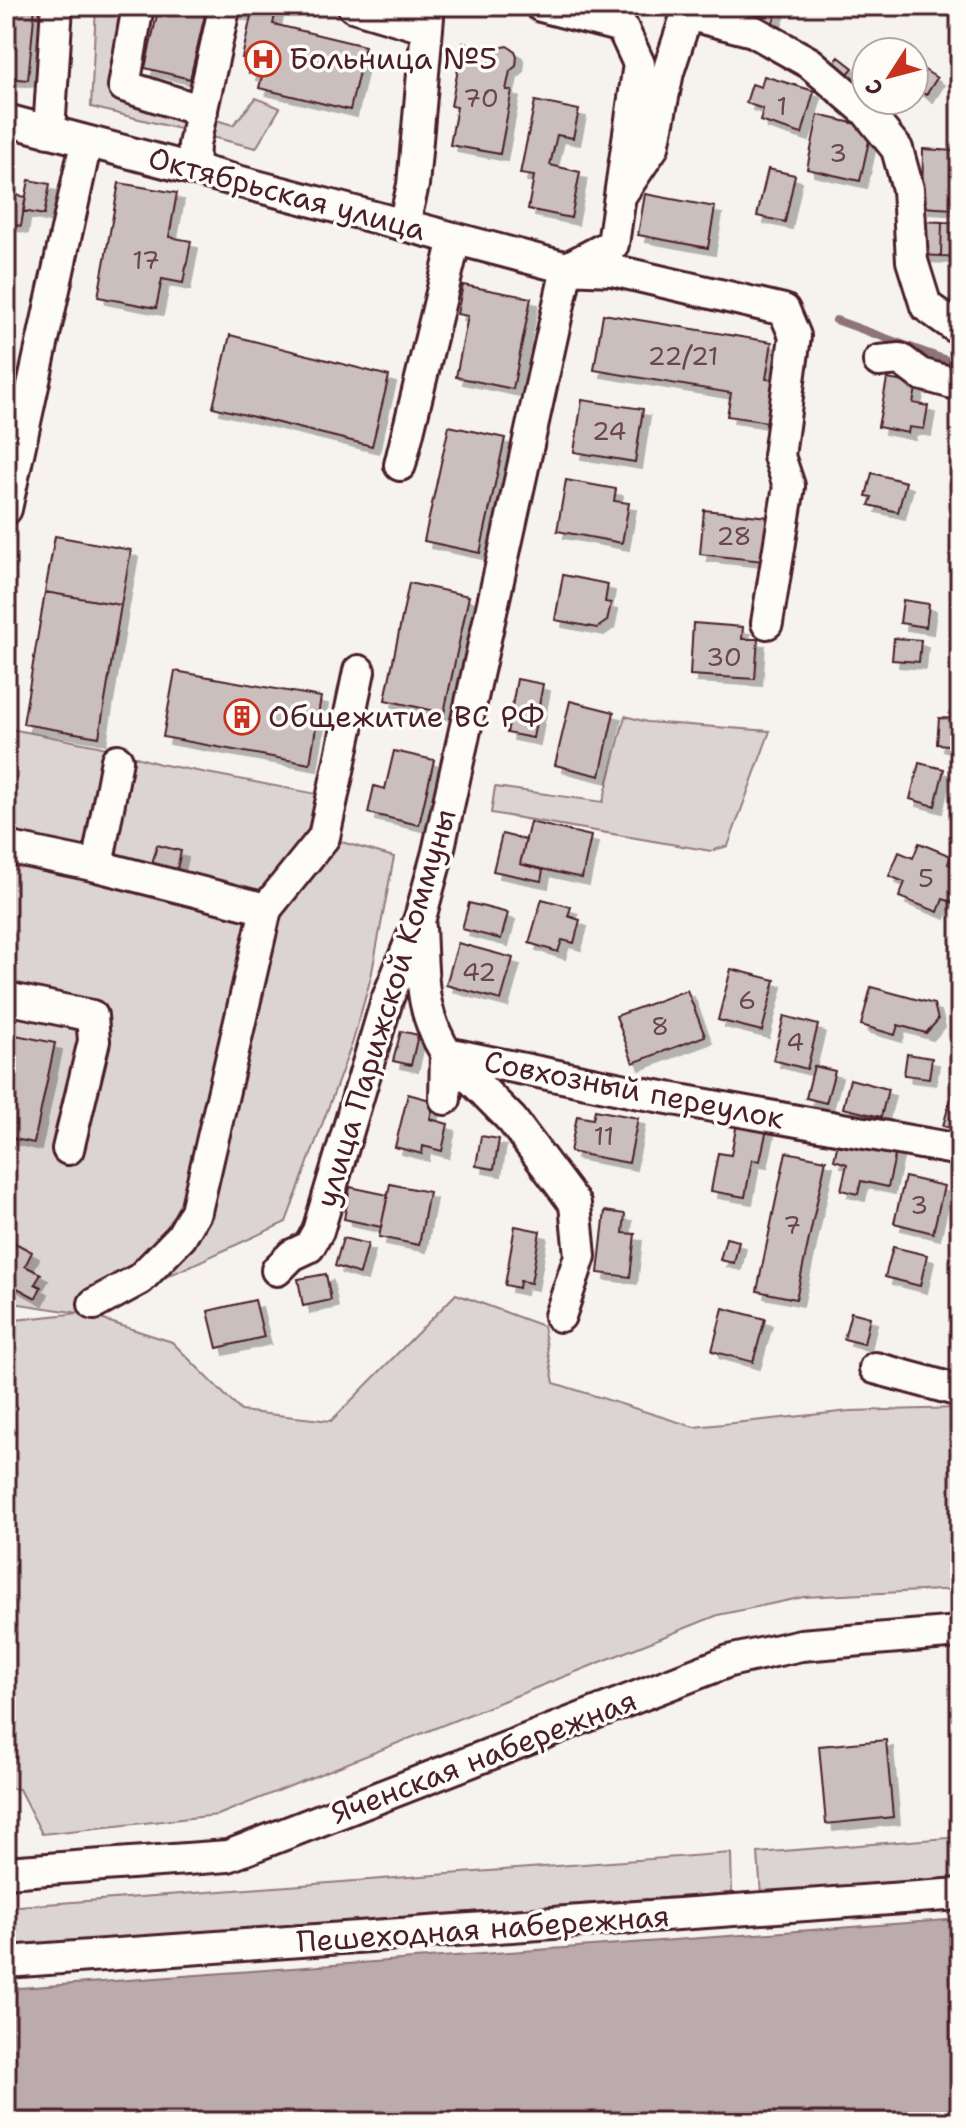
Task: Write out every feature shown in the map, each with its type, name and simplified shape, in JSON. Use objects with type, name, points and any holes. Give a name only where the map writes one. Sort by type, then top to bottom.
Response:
[{"type":"street","points":[[49,132],[57,6]]},
{"type":"street","points":[[138,6],[124,86],[202,111]]},
{"type":"street","points":[[353,6],[428,17],[413,185],[404,224]]},
{"type":"street","points":[[541,6],[622,27],[639,64],[613,244],[567,268]]},
{"type":"street","points":[[193,168],[194,145],[224,9]]},
{"type":"street","points":[[622,193],[653,147],[668,72],[687,14],[753,31],[810,63],[867,112],[897,149],[908,189],[912,261],[926,306],[960,330]]},
{"type":"street","name":"Октябрьская улица","points":[[6,120],[567,268],[612,270],[784,310],[795,336],[779,456],[789,486],[767,623]]},
{"type":"street","points":[[6,509],[86,143]]},
{"type":"street","points":[[400,465],[455,239]]},
{"type":"street","name":"улица Парижской Коммуны","points":[[277,1270],[292,1255],[309,1247],[318,1231],[387,1000],[420,918],[438,852],[567,268]]},
{"type":"street","points":[[879,361],[900,359],[920,374],[960,385]]},
{"type":"street","points":[[94,1304],[140,1279],[181,1237],[196,1211],[266,909],[324,837],[359,671]]},
{"type":"street","points":[[97,866],[117,760]]},
{"type":"street","points":[[6,847],[97,866],[266,909]]},
{"type":"street","name":"Совхозный переулок","points":[[420,918],[424,1000],[431,1028],[446,1053],[640,1093],[960,1150]]},
{"type":"street","points":[[6,998],[92,1016],[94,1041],[68,1149]]},
{"type":"street","points":[[409,1033],[416,1009],[424,1000]]},
{"type":"street","points":[[445,1099],[446,1053]]},
{"type":"street","points":[[446,1053],[512,1120],[575,1204],[580,1256],[560,1316]]},
{"type":"street","points":[[875,1368],[960,1391]]},
{"type":"street","name":"Яченская набережная","points":[[6,1872],[228,1856],[729,1661],[801,1645],[960,1632]]},
{"type":"street","name":"Пешеходная набережная","points":[[6,1962],[960,1894]]},
{"type":"shaded area","points":[[96,6],[119,6],[113,89],[233,125],[256,98],[280,108],[256,148],[91,107]]},
{"type":"shaded area","points":[[625,716],[647,722],[770,731],[728,846],[711,851],[491,813],[495,787],[603,802]]},
{"type":"shaded area","points":[[6,728],[98,746],[160,764],[317,794],[324,837],[394,857],[371,977],[353,1041],[286,1222],[85,1314],[172,1342],[241,1411],[331,1421],[456,1294],[543,1326],[554,1383],[694,1427],[850,1411],[960,1408],[960,1589],[804,1597],[718,1615],[218,1815],[42,1834],[19,1789],[6,1788],[6,1321],[79,1313],[6,1302]]},
{"type":"shaded area","points":[[960,1837],[960,1879],[761,1895],[758,1853]]},
{"type":"shaded area","points":[[731,1853],[732,1893],[6,1946],[6,1907]]},
{"type":"shaded area","points":[[960,1919],[960,2122],[6,2122],[6,1989]]},
{"type":"building","points":[[12,6],[35,6],[28,80],[6,78],[6,13],[12,13]]},
{"type":"building","points":[[159,6],[207,6],[190,79],[145,68]]},
{"type":"building","points":[[210,6],[277,6],[273,24],[365,46],[350,110],[259,88],[262,76],[249,73],[252,60],[242,58],[251,16]]},
{"type":"building","points":[[744,6],[779,6],[772,25],[741,14]]},
{"type":"building","points":[[463,43],[496,49],[507,46],[517,56],[506,90],[512,90],[500,154],[450,145],[457,107],[451,106]]},
{"type":"building","points":[[839,57],[850,66],[850,72],[841,82],[828,70]]},
{"type":"building","points":[[930,74],[937,78],[930,89]]},
{"type":"building","points":[[764,76],[814,91],[802,134],[760,121],[763,109],[746,103],[752,84],[761,87]]},
{"type":"building","points":[[535,101],[579,110],[573,138],[557,135],[550,165],[580,172],[571,218],[528,209],[534,176],[520,174]]},
{"type":"building","points":[[818,115],[861,125],[870,136],[860,181],[807,169]]},
{"type":"building","points":[[923,149],[955,151],[955,164],[960,164],[960,193],[954,193],[953,209],[922,207]]},
{"type":"building","points":[[768,169],[795,175],[785,222],[757,216]]},
{"type":"building","points":[[29,180],[50,184],[44,215],[23,211]]},
{"type":"building","points":[[119,183],[177,193],[169,237],[191,241],[183,283],[162,279],[156,308],[98,297]]},
{"type":"building","points":[[6,193],[26,197],[21,226],[6,223]]},
{"type":"building","points":[[645,194],[715,207],[708,248],[638,235]]},
{"type":"building","points":[[919,221],[942,222],[941,256],[918,255]]},
{"type":"building","points":[[942,222],[960,223],[960,257],[941,256]]},
{"type":"building","points":[[463,285],[531,298],[513,389],[456,377],[468,316],[457,314]]},
{"type":"building","points":[[603,314],[772,342],[766,379],[780,381],[774,423],[727,416],[731,393],[594,370]]},
{"type":"building","points":[[230,335],[389,376],[372,446],[213,407]]},
{"type":"building","points":[[887,379],[917,384],[913,403],[928,406],[924,429],[909,427],[908,433],[878,427]]},
{"type":"building","points":[[582,400],[643,409],[635,462],[574,452]]},
{"type":"building","points":[[449,426],[505,438],[480,553],[424,541]]},
{"type":"building","points":[[872,473],[906,482],[898,512],[869,505],[872,497],[866,496]]},
{"type":"building","points":[[566,480],[616,489],[614,501],[629,503],[622,543],[557,531]]},
{"type":"building","points":[[704,510],[768,517],[763,561],[700,554]]},
{"type":"building","points":[[55,536],[131,550],[121,605],[45,592]]},
{"type":"building","points":[[563,575],[608,584],[605,602],[611,603],[607,621],[597,628],[555,620]]},
{"type":"building","points":[[409,583],[469,596],[444,713],[385,700]]},
{"type":"building","points":[[45,592],[121,605],[99,737],[23,724]]},
{"type":"building","points":[[903,600],[929,604],[926,627],[900,623]]},
{"type":"building","points":[[693,623],[743,627],[742,639],[758,639],[755,679],[690,675]]},
{"type":"building","points":[[894,638],[921,640],[919,662],[892,660]]},
{"type":"building","name":"Общежитие ВС РФ","points":[[175,671],[321,697],[310,764],[163,737]]},
{"type":"building","points":[[517,679],[543,684],[533,738],[507,733]]},
{"type":"building","points":[[570,701],[614,712],[600,776],[555,765]]},
{"type":"building","points":[[939,718],[960,719],[960,746],[937,744]]},
{"type":"building","points":[[394,751],[434,760],[419,825],[368,813],[374,786],[385,789]]},
{"type":"building","points":[[919,763],[944,769],[935,806],[910,799]]},
{"type":"building","points":[[530,822],[591,836],[582,878],[520,864]]},
{"type":"building","points":[[502,834],[526,840],[520,864],[543,870],[541,881],[493,871]]},
{"type":"building","points":[[919,843],[951,856],[948,864],[960,868],[960,879],[952,902],[943,899],[938,912],[899,897],[905,882],[889,876],[899,852],[913,858]]},
{"type":"building","points":[[157,845],[181,851],[177,869],[152,864]]},
{"type":"building","points":[[542,899],[571,907],[568,916],[580,920],[574,943],[562,940],[558,952],[529,943]]},
{"type":"building","points":[[469,903],[508,913],[501,939],[462,929]]},
{"type":"building","points":[[458,943],[513,958],[501,1000],[446,985]]},
{"type":"building","points":[[731,969],[775,980],[762,1031],[718,1020]]},
{"type":"building","points":[[871,987],[934,1004],[938,1020],[926,1033],[898,1025],[895,1035],[861,1025]]},
{"type":"building","points":[[687,990],[705,1036],[633,1063],[616,1016]]},
{"type":"building","points":[[784,1016],[818,1025],[807,1069],[773,1060]]},
{"type":"building","points":[[401,1031],[418,1035],[411,1065],[393,1061]]},
{"type":"building","points":[[6,1033],[55,1043],[34,1143],[6,1137]]},
{"type":"building","points":[[907,1054],[932,1058],[929,1078],[904,1075]]},
{"type":"building","points":[[814,1066],[835,1071],[826,1103],[806,1098]]},
{"type":"building","points":[[850,1079],[888,1089],[881,1117],[843,1108]]},
{"type":"building","points":[[954,1087],[960,1088],[960,1130],[943,1126]]},
{"type":"building","points":[[408,1094],[434,1101],[430,1119],[448,1124],[442,1151],[423,1146],[422,1154],[395,1147]]},
{"type":"building","points":[[595,1110],[638,1118],[629,1163],[570,1152],[577,1116],[593,1119]]},
{"type":"building","points":[[737,1123],[767,1129],[760,1161],[752,1160],[745,1197],[711,1191],[718,1153],[731,1155]]},
{"type":"building","points":[[840,1134],[897,1147],[888,1187],[861,1181],[858,1194],[841,1190],[847,1164],[834,1160]]},
{"type":"building","points":[[481,1136],[499,1139],[494,1169],[476,1166]]},
{"type":"building","points":[[786,1152],[826,1160],[796,1299],[757,1291]]},
{"type":"building","points":[[905,1177],[944,1186],[933,1233],[894,1223]]},
{"type":"building","points":[[390,1184],[429,1192],[419,1245],[379,1237]]},
{"type":"building","points":[[350,1187],[388,1195],[381,1227],[344,1219]]},
{"type":"building","points":[[605,1211],[625,1214],[623,1233],[635,1234],[630,1277],[598,1273]]},
{"type":"building","points":[[515,1226],[540,1231],[531,1283],[520,1281],[519,1288],[505,1285]]},
{"type":"building","points":[[6,1238],[32,1252],[25,1266],[41,1274],[35,1284],[41,1287],[36,1298],[6,1282]]},
{"type":"building","points":[[343,1238],[368,1244],[360,1274],[335,1266]]},
{"type":"building","points":[[726,1238],[739,1241],[734,1263],[720,1260]]},
{"type":"building","points":[[893,1247],[927,1255],[920,1286],[885,1277]]},
{"type":"building","points":[[326,1274],[331,1300],[303,1306],[298,1279]]},
{"type":"building","points":[[255,1300],[264,1337],[217,1348],[208,1311]]},
{"type":"building","points":[[723,1308],[765,1319],[753,1362],[712,1351]]},
{"type":"building","points":[[851,1312],[870,1317],[864,1344],[844,1339]]},
{"type":"building","points":[[886,1740],[893,1817],[826,1824],[819,1746]]},
{"type":"waterway","points":[[836,320],[960,365]]},
{"type":"place","name":"Больница №5","points":[[263,59]]},
{"type":"place","name":"Общежитие ВС РФ","points":[[242,717]]}]
